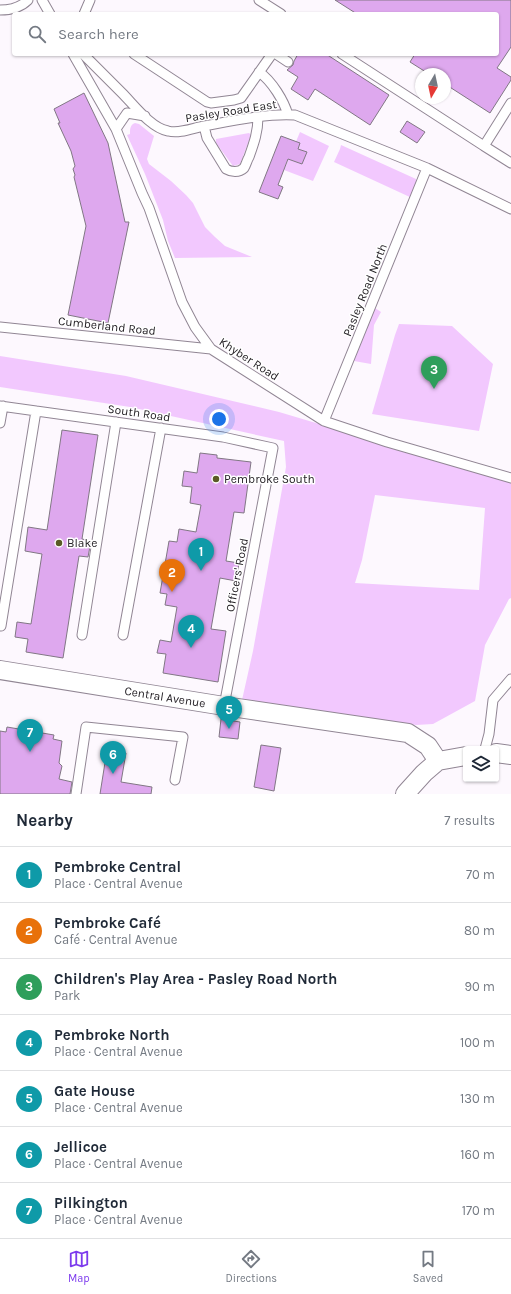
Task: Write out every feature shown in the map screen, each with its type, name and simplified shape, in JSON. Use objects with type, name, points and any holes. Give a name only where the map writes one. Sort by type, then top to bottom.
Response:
[{"type":"street","name":"Central Avenue","points":[[0,670],[224,706],[408,733],[428,746],[438,761]]},
{"type":"street","points":[[499,753],[511,755]]},
{"type":"street","points":[[405,794],[424,773],[438,761],[463,757]]},
{"type":"lane","points":[[0,10],[8,10],[24,4],[28,0]]},
{"type":"lane","points":[[42,0],[49,12]]},
{"type":"lane","points":[[85,12],[90,0]]},
{"type":"lane","points":[[259,0],[277,12]]},
{"type":"lane","name":"Khyber Road","points":[[74,56],[116,129],[149,208],[182,302],[195,327],[210,349],[324,421],[387,442],[511,478]]},
{"type":"lane","name":"Pasley Road East","points":[[85,56],[145,116],[159,127],[168,131],[178,132],[258,117],[288,115],[300,117],[427,168],[511,210]]},
{"type":"lane","points":[[137,56],[207,102],[211,103],[241,98],[271,56]]},
{"type":"lane","points":[[279,56],[288,62]]},
{"type":"lane","points":[[345,56],[511,162]]},
{"type":"lane","points":[[259,72],[265,76],[285,104],[288,115]]},
{"type":"lane","points":[[484,146],[511,103]]},
{"type":"lane","points":[[116,129],[127,113],[145,116]]},
{"type":"lane","points":[[204,126],[207,138],[226,169],[236,172],[244,168],[256,141],[258,117]]},
{"type":"lane","name":"Pasley Road North","points":[[324,421],[427,168]]},
{"type":"lane","name":"Cumberland Road","points":[[0,327],[210,349]]},
{"type":"lane","points":[[0,423],[1,406]]},
{"type":"lane","name":"South Road","points":[[1,406],[223,437],[273,448]]},
{"type":"lane","points":[[1,626],[36,411]]},
{"type":"lane","points":[[82,635],[116,422]]},
{"type":"lane","points":[[123,635],[161,428]]},
{"type":"lane","name":"Officers' Road","points":[[224,706],[273,448]]},
{"type":"lane","points":[[486,746],[489,734],[493,700],[511,679]]},
{"type":"lane","points":[[76,794],[86,727],[183,737],[175,780]]},
{"type":"shaded area","points":[[135,123],[139,124],[154,136],[147,159],[149,164],[186,195],[193,203],[205,227],[215,237],[225,246],[252,257],[175,258],[168,241],[163,220],[145,174],[127,135],[130,134],[131,126]]},
{"type":"shaded area","points":[[300,132],[329,146],[313,181],[284,170]]},
{"type":"shaded area","points":[[249,133],[251,135],[240,164],[233,166],[216,143],[216,139]]},
{"type":"shaded area","points":[[341,145],[416,179],[418,185],[412,198],[334,162]]},
{"type":"shaded area","points":[[375,308],[381,312],[374,325],[371,364],[354,361]]},
{"type":"shaded area","points":[[399,324],[452,326],[493,364],[479,431],[372,414]]},
{"type":"shaded area","points":[[0,356],[126,376],[279,412],[511,481],[511,598],[509,599],[485,645],[475,701],[433,724],[416,725],[242,700],[253,651],[286,467],[284,441],[130,407],[0,387]],"holes":[[[375,495],[485,508],[479,590],[355,583],[362,560]]]},
{"type":"building","points":[[335,0],[511,0],[511,47],[497,68],[511,77],[511,80],[490,113],[451,88],[451,68],[420,68],[410,62],[414,56],[499,56],[499,12],[354,12]]},
{"type":"building","points":[[297,56],[329,56],[389,95],[370,125],[315,89],[308,100],[291,89],[298,77],[287,70],[293,65]]},
{"type":"building","points":[[84,93],[108,143],[125,222],[129,222],[108,323],[68,315],[86,226],[74,177],[75,175],[73,169],[75,166],[71,151],[58,123],[60,123],[54,109]]},
{"type":"building","points":[[407,121],[425,132],[417,143],[400,132]]},
{"type":"building","points":[[281,136],[300,143],[298,149],[307,152],[302,164],[288,159],[278,185],[283,187],[278,199],[259,192]]},
{"type":"building","name":"Blake","points":[[62,430],[98,435],[82,539],[91,541],[88,557],[79,556],[63,658],[26,652],[28,639],[15,637],[17,622],[31,624],[42,554],[25,551],[28,527],[47,530]]},
{"type":"building","points":[[200,453],[217,455],[217,458],[251,462],[244,513],[234,512],[226,561],[239,563],[236,581],[220,578],[211,629],[226,631],[218,682],[163,673],[166,654],[157,653],[160,640],[171,642],[177,607],[165,605],[167,594],[160,593],[169,541],[177,542],[179,529],[196,532],[201,505],[190,503],[192,487],[182,486],[184,471],[197,473]]},
{"type":"building","points":[[221,719],[240,722],[238,739],[219,737]]},
{"type":"building","points":[[7,727],[54,735],[53,739],[62,741],[59,763],[62,766],[59,779],[72,782],[70,794],[0,794],[0,731],[6,732]]},
{"type":"building","points":[[261,745],[281,748],[274,791],[254,787]]},
{"type":"building","points":[[107,750],[126,753],[121,782],[152,787],[151,794],[100,794]]},
{"type":"place","name":"Children's Play Area - Pasley Road North","points":[[434,389]]},
{"type":"place","name":"Pembroke South","points":[[216,479]]},
{"type":"place","name":"Blake","points":[[59,543]]},
{"type":"place","name":"Pembroke Central","points":[[201,571]]},
{"type":"place","name":"Pembroke Café","points":[[172,592]]},
{"type":"place","name":"Pembroke North","points":[[191,648]]},
{"type":"place","name":"Gate House","points":[[229,729]]},
{"type":"place","name":"Pilkington","points":[[30,752]]},
{"type":"place","name":"Jellicoe","points":[[113,774]]}]
